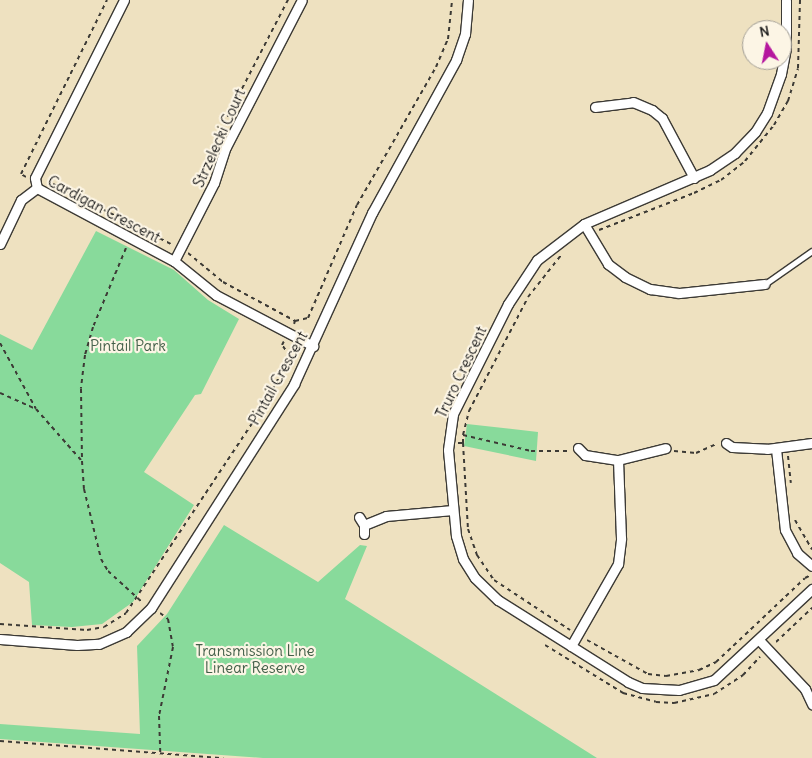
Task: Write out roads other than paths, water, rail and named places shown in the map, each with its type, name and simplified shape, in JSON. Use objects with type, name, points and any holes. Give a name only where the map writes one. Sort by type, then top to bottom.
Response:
[{"type":"street","name":"Cardigan Crescent","points":[[124,0],[35,178],[37,188],[174,261],[216,296],[313,346]]},
{"type":"street","name":"Strzelecki Court","points":[[174,261],[214,183],[226,147],[302,0]]},
{"type":"street","name":"Pintail Crescent","points":[[0,639],[77,645],[99,644],[126,632],[150,608],[284,402],[313,346],[372,213],[456,60],[464,34],[468,0]]},
{"type":"street","name":"Truro Crescent","points":[[786,0],[786,48],[767,113],[735,153],[694,178],[586,228],[546,253],[522,278],[453,414],[448,442],[453,510],[459,549],[474,578],[498,600],[628,682],[653,690],[679,690],[714,680],[760,640],[812,589]]},
{"type":"street","points":[[595,107],[633,102],[652,110],[662,118],[694,178]]},
{"type":"street","points":[[0,244],[21,200],[37,188]]},
{"type":"street","points":[[586,228],[601,255],[614,269],[650,289],[679,292],[765,284]]},
{"type":"street","points":[[726,443],[732,447],[780,449],[812,443]]},
{"type":"street","points":[[578,449],[585,455],[618,460],[666,448]]},
{"type":"street","points":[[780,449],[785,530],[797,553],[812,566]]},
{"type":"street","points":[[571,646],[618,564],[622,538],[618,460]]},
{"type":"street","points":[[363,525],[386,516],[453,510]]},
{"type":"street","points":[[760,640],[805,688],[812,704]]},
{"type":"lane","points":[[765,284],[812,251]]},
{"type":"park label","name":"Pintail Park","points":[[128,346]]},
{"type":"park label","name":"Transmission Line Linear Reserve","points":[[255,658]]}]
